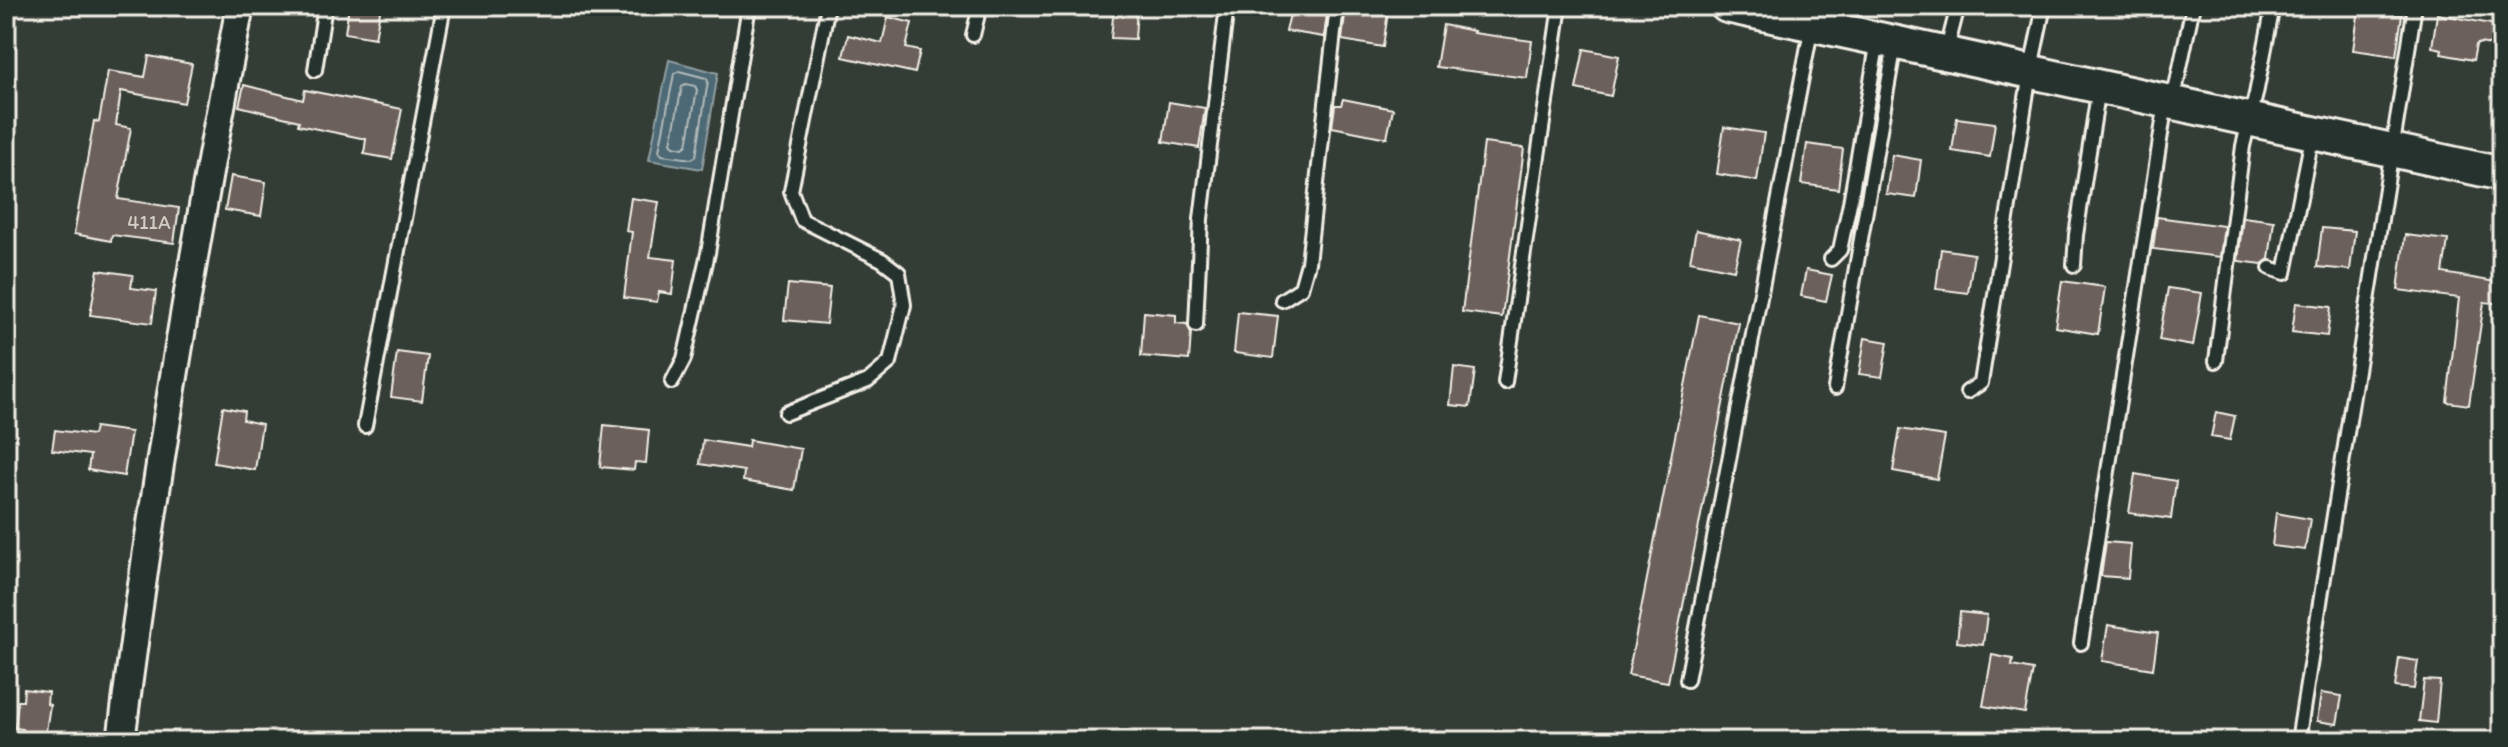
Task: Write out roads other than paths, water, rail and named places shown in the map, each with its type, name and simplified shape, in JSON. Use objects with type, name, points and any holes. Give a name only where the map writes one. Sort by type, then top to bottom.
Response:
[{"type":"street","points":[[121,741],[141,585],[186,305],[240,6]]},
{"type":"street","points":[[1727,6],[2502,174]]},
{"type":"lane","points":[[315,70],[325,6]]},
{"type":"lane","points":[[365,426],[444,6]]},
{"type":"lane","points":[[672,382],[684,359],[708,253],[749,6]]},
{"type":"lane","points":[[786,413],[868,381],[890,362],[904,305],[899,273],[882,260],[802,220],[791,191],[828,6]]},
{"type":"lane","points":[[973,35],[980,6]]},
{"type":"lane","points":[[1196,325],[1201,219],[1227,6]]},
{"type":"lane","points":[[1282,300],[1301,288],[1308,263],[1337,6]]},
{"type":"lane","points":[[1505,382],[1560,6]]},
{"type":"lane","points":[[1946,55],[1958,6]]},
{"type":"lane","points":[[1967,392],[1981,383],[2030,73],[2044,6]]},
{"type":"lane","points":[[2081,643],[2169,103],[2193,6]]},
{"type":"lane","points":[[2216,361],[2243,146],[2273,6]]},
{"type":"lane","points":[[2298,741],[2415,6]]},
{"type":"lane","points":[[1687,680],[1812,25]]},
{"type":"lane","points":[[1831,259],[1840,250],[1886,42]]},
{"type":"lane","points":[[1835,388],[1886,42]]},
{"type":"lane","points":[[2074,265],[2099,87]]},
{"type":"lane","points":[[2270,268],[2285,273],[2313,133]]},
{"type":"water","points":[[669,60],[718,73],[702,169],[649,160]]}]
